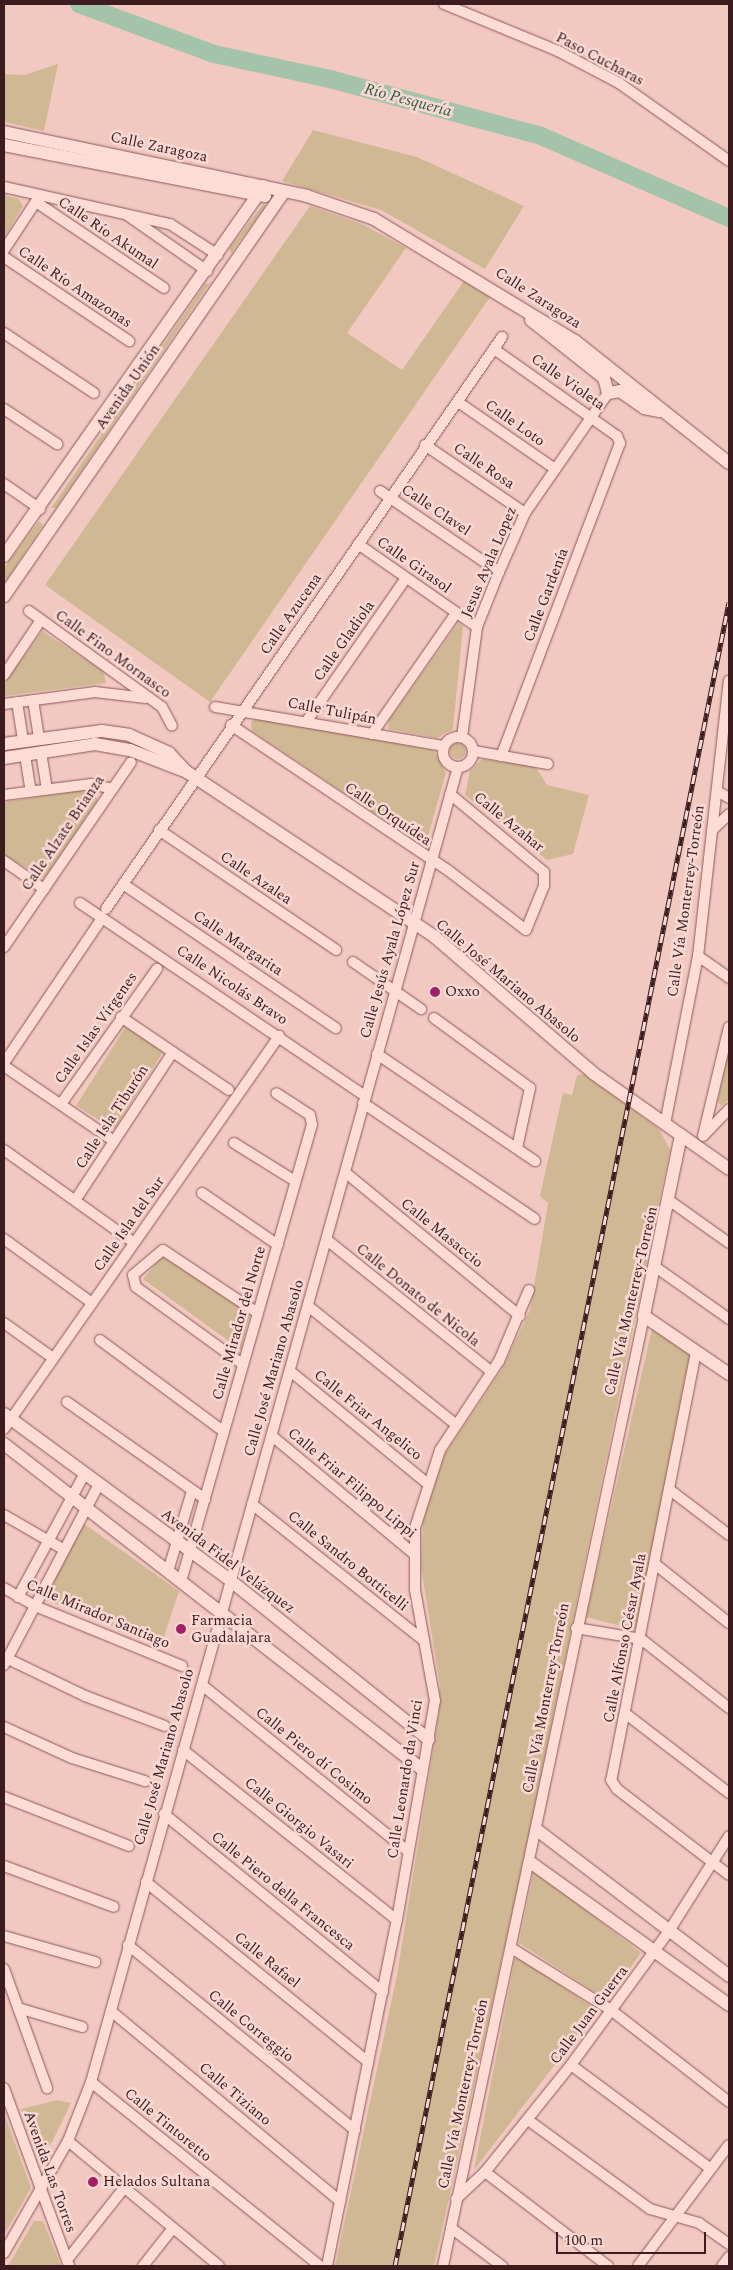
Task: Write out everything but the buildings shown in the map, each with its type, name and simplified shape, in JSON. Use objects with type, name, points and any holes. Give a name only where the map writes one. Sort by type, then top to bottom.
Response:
[{"type":"street","name":"Paso Cucharas","points":[[444,4],[558,51],[619,83],[729,161]]},
{"type":"street","name":"Calle Zaragoza","points":[[4,132],[261,191],[308,196],[374,219],[512,300],[620,376],[729,463]]},
{"type":"street","name":"Calle Zaragoza","points":[[4,145],[234,192],[261,191]]},
{"type":"street","points":[[4,187],[38,198],[122,212],[170,224],[233,265]]},
{"type":"street","name":"Avenida Unión","points":[[4,556],[40,509],[261,191]]},
{"type":"street","points":[[234,192],[243,202],[245,216]]},
{"type":"street","name":"Avenida Unión","points":[[4,596],[282,194]]},
{"type":"street","points":[[4,250],[38,198]]},
{"type":"street","name":"Calle Río Akumal","points":[[38,198],[164,288]]},
{"type":"street","points":[[122,212],[222,281]]},
{"type":"street","name":"Calle Río Amazonas","points":[[4,257],[129,341]]},
{"type":"street","points":[[512,300],[525,316],[604,378],[608,393]]},
{"type":"street","points":[[4,333],[94,393]]},
{"type":"street","name":"Calle Azucena","points":[[4,1065],[159,830],[191,775],[242,710],[502,337]]},
{"type":"street","name":"Calle Violeta","points":[[494,349],[591,417],[620,443]]},
{"type":"street","points":[[608,393],[620,376]]},
{"type":"street","points":[[608,393],[620,392],[644,408],[662,410]]},
{"type":"street","name":"Jesus Ayala Lopez","points":[[462,737],[476,627],[499,572],[526,513],[608,393]]},
{"type":"street","name":"Calle Loto","points":[[458,402],[555,469]]},
{"type":"street","points":[[4,408],[58,444]]},
{"type":"street","name":"Calle Gardenía","points":[[500,756],[620,443]]},
{"type":"street","name":"Calle Rosa","points":[[425,445],[526,513]]},
{"type":"street","points":[[4,484],[56,520]]},
{"type":"street","name":"Calle Clavel","points":[[380,491],[499,572]]},
{"type":"street","name":"Calle Girasol","points":[[358,544],[476,627]]},
{"type":"street","name":"Calle Gladiola","points":[[306,722],[406,578]]},
{"type":"street","name":"Calle Fino Mornasco","points":[[28,611],[151,699],[166,712],[172,726]]},
{"type":"street","points":[[372,734],[456,613]]},
{"type":"street","points":[[4,675],[41,620]]},
{"type":"street","name":"Calle Vía Monterrey-Torreón","points":[[665,1124],[698,956],[729,681]]},
{"type":"street","points":[[4,704],[95,692],[151,699]]},
{"type":"street","points":[[33,700],[48,789]]},
{"type":"street","points":[[17,702],[31,791]]},
{"type":"street","name":"Calle Tulipán","points":[[215,707],[242,710],[444,746]]},
{"type":"street","name":"Calle Orquídea","points":[[231,725],[430,862],[449,871],[524,931]]},
{"type":"street","name":"Calle José Mariano Abasolo","points":[[4,744],[88,732],[129,735],[178,758],[191,775]]},
{"type":"street","points":[[474,751],[468,764],[458,767],[445,760],[444,746],[449,739],[462,737],[474,751],[548,764]]},
{"type":"street","name":"Calle José Mariano Abasolo","points":[[4,758],[95,744],[119,747],[191,775],[412,924],[435,937],[593,1073],[681,1135],[700,1141],[729,1170]]},
{"type":"street","name":"Calle Alzate Brianza","points":[[5,942],[44,889],[131,762]]},
{"type":"street","name":"Calle Jesús Ayala López Sur","points":[[376,1054],[458,767]]},
{"type":"street","points":[[4,795],[91,784],[112,790]]},
{"type":"street","points":[[716,791],[729,798]]},
{"type":"street","name":"Calle Azahar","points":[[450,794],[544,872],[544,886],[524,931]]},
{"type":"street","points":[[712,830],[729,814]]},
{"type":"street","name":"Calle Azalea","points":[[159,830],[336,950]]},
{"type":"street","points":[[4,861],[44,889]]},
{"type":"street","name":"Calle Margarita","points":[[123,884],[336,1028]]},
{"type":"street","name":"Calle Nicolás Bravo","points":[[80,903],[104,914],[535,1219]]},
{"type":"street","points":[[698,956],[729,978]]},
{"type":"street","points":[[353,962],[421,1009]]},
{"type":"street","name":"Calle Islas Vírgenes","points":[[61,1104],[157,969]]},
{"type":"street","points":[[121,1018],[229,1090]]},
{"type":"street","points":[[434,1018],[530,1088],[517,1148]]},
{"type":"street","points":[[700,1141],[729,1026]]},
{"type":"street","name":"Calle Isla del Sur","points":[[6,1420],[92,1303],[278,1036]]},
{"type":"street","name":"Calle Isla Tiburón","points":[[76,1199],[173,1052]]},
{"type":"street","points":[[376,1054],[535,1161]]},
{"type":"street","name":"Calle José Mariano Abasolo","points":[[4,2253],[68,2141],[91,2082],[164,1814],[346,1173],[376,1054]]},
{"type":"street","points":[[4,1065],[114,1141]]},
{"type":"street","name":"Calle Mirador del Norte","points":[[182,1578],[191,1552],[242,1363],[278,1245],[312,1118],[276,1093]]},
{"type":"street","points":[[700,1141],[729,1109]]},
{"type":"street","name":"Calle Vía Monterrey-Torreón","points":[[443,2266],[537,1830],[576,1628],[654,1266],[670,1201],[681,1135]]},
{"type":"street","points":[[234,1143],[295,1181]]},
{"type":"street","points":[[4,1150],[76,1199],[133,1242]]},
{"type":"street","name":"Calle Masaccio","points":[[346,1173],[520,1316]]},
{"type":"street","points":[[202,1193],[278,1245]]},
{"type":"street","points":[[670,1201],[729,1243]]},
{"type":"street","points":[[4,1239],[92,1303]]},
{"type":"street","name":"Calle Donato de Nicola","points":[[327,1240],[492,1372]]},
{"type":"street","points":[[242,1363],[132,1282],[136,1271],[161,1250],[258,1313]]},
{"type":"street","points":[[654,1266],[729,1318]]},
{"type":"street","name":"Calle Leonardo da Vinci","points":[[327,2266],[397,1920],[434,1701],[412,1553],[427,1483],[454,1423],[492,1372],[520,1316],[529,1290]]},
{"type":"street","points":[[308,1306],[454,1423]]},
{"type":"street","points":[[644,1316],[729,1374]]},
{"type":"street","points":[[4,1323],[53,1358]]},
{"type":"street","points":[[100,1340],[223,1431]]},
{"type":"street","name":"Calle Alfonso César Ayala","points":[[696,1352],[612,1783],[729,1875]]},
{"type":"street","name":"Calle Friar Angelico","points":[[290,1371],[427,1483]]},
{"type":"street","points":[[67,1402],[205,1499]]},
{"type":"street","name":"Avenida Fidel Velázquez","points":[[6,1420],[85,1473],[231,1581],[428,1739]]},
{"type":"street","name":"Calle Friar Filippo Lippi","points":[[272,1436],[412,1553]]},
{"type":"street","points":[[4,1444],[70,1496],[182,1578],[422,1769]]},
{"type":"street","points":[[18,1597],[70,1496],[85,1473]]},
{"type":"street","points":[[99,1484],[84,1505],[5,1661],[85,1696],[165,1726]]},
{"type":"street","points":[[670,1490],[729,1535]]},
{"type":"street","points":[[169,1568],[192,1491]]},
{"type":"street","name":"Calle Sandro Botticelli","points":[[252,1504],[424,1641]]},
{"type":"street","points":[[4,1515],[63,1549]]},
{"type":"street","points":[[655,1564],[729,1622]]},
{"type":"street","name":"Calle Mirador Santiago","points":[[4,1588],[34,1606],[182,1666]]},
{"type":"street","points":[[576,1628],[641,1638],[729,1708]]},
{"type":"street","name":"Calle Piero dí Cosimo","points":[[202,1685],[408,1851]]},
{"type":"street","points":[[626,1714],[729,1793]]},
{"type":"street","points":[[4,1727],[72,1758],[145,1781]]},
{"type":"street","name":"Calle Giorgio Vasari","points":[[183,1750],[397,1920]]},
{"type":"street","points":[[4,1797],[129,1846]]},
{"type":"street","name":"Calle Piero della Francesca","points":[[164,1814],[383,1992]]},
{"type":"street","points":[[537,1830],[729,1976]]},
{"type":"street","name":"Calle Juan Guerra","points":[[456,2199],[485,2172],[571,2065],[669,1931],[729,1836]]},
{"type":"street","points":[[530,1862],[729,2006]]},
{"type":"street","points":[[4,1866],[114,1907]]},
{"type":"street","name":"Calle Rafael","points":[[146,1882],[368,2062]]},
{"type":"street","points":[[4,1936],[95,1962]]},
{"type":"street","name":"Calle Correggio","points":[[128,1945],[355,2130]]},
{"type":"street","points":[[511,1948],[611,2010],[729,2102]]},
{"type":"street","points":[[4,1969],[47,2088]]},
{"type":"street","points":[[18,2008],[82,2027]]},
{"type":"street","name":"Calle Tiziano","points":[[111,2011],[340,2201]]},
{"type":"street","points":[[571,2065],[711,2169]]},
{"type":"street","name":"Calle Tintoretto","points":[[91,2082],[320,2266]]},
{"type":"street","name":"Avenida Las Torres","points":[[4,2088],[40,2192],[68,2263]]},
{"type":"street","points":[[528,2120],[624,2193],[674,2218],[699,2224],[729,2244]]},
{"type":"street","points":[[68,2141],[219,2266]]},
{"type":"street","points":[[638,2266],[729,2145]]},
{"type":"street","points":[[485,2172],[608,2266]]},
{"type":"street","points":[[68,2263],[124,2188]]},
{"type":"street","points":[[142,2266],[173,2228]]},
{"type":"street","points":[[451,2228],[502,2266]]},
{"type":"street","points":[[722,2266],[729,2257]]},
{"type":"shaded area","points":[[58,64],[44,131],[4,122],[4,74],[24,75]]},
{"type":"shaded area","points":[[313,130],[417,157],[524,206],[485,269],[381,210],[282,181]]},
{"type":"shaded area","points":[[4,195],[19,199],[23,206],[4,238]]},
{"type":"shaded area","points":[[264,203],[265,207],[231,253],[229,249]]},
{"type":"shaded area","points":[[310,206],[362,224],[406,248],[347,333],[402,370],[464,281],[490,297],[210,702],[45,585]]},
{"type":"shaded area","points":[[210,283],[56,508],[51,508],[205,284]]},
{"type":"shaded area","points":[[39,521],[43,525],[4,584],[4,568]]},
{"type":"shaded area","points":[[458,623],[463,626],[453,729],[437,738],[388,729],[389,720]]},
{"type":"shaded area","points":[[42,631],[103,671],[106,683],[4,696],[4,684]]},
{"type":"shaded area","points":[[257,718],[434,750],[446,773],[427,840],[416,841],[252,731],[251,722]]},
{"type":"shaded area","points":[[455,743],[461,743],[466,748],[464,757],[455,759],[450,754],[450,748]]},
{"type":"shaded area","points":[[482,759],[535,766],[547,785],[589,795],[573,854],[547,860],[465,795],[470,771]]},
{"type":"shaded area","points":[[91,789],[98,800],[44,878],[4,855],[4,802]]},
{"type":"shaded area","points":[[126,1026],[164,1050],[114,1130],[76,1106]]},
{"type":"shaded area","points":[[729,1045],[729,1100],[721,1106],[718,1101]]},
{"type":"shaded area","points":[[584,1074],[659,1129],[670,1149],[523,1863],[434,2266],[335,2266],[397,1975],[439,1713],[440,1686],[421,1567],[423,1520],[445,1454],[502,1369],[530,1310],[548,1203],[540,1196],[563,1093],[572,1095],[577,1075]]},
{"type":"shaded area","points":[[163,1255],[250,1314],[241,1350],[143,1279]]},
{"type":"shaded area","points":[[652,1329],[690,1354],[636,1630],[586,1617]]},
{"type":"shaded area","points":[[83,1523],[179,1591],[161,1646],[44,1599]]},
{"type":"shaded area","points":[[534,1870],[641,1953],[607,2000],[519,1943]]},
{"type":"shaded area","points":[[519,1958],[597,2010],[474,2170],[515,1959]]},
{"type":"shaded area","points":[[57,2100],[71,2103],[52,2142],[39,2155],[21,2109]]},
{"type":"shaded area","points":[[4,2113],[31,2188],[4,2235]]},
{"type":"shaded area","points":[[34,2221],[43,2221],[61,2266],[8,2266]]},
{"type":"waterway","name":"Río Pesquería","points":[[79,4],[214,54],[330,79],[541,136],[729,218]]},
{"type":"railway","points":[[395,2266],[729,602]]},
{"type":"place","name":"Oxxo","points":[[435,992]]},
{"type":"place","name":"Farmacia Guadalajara","points":[[181,1629]]},
{"type":"place","name":"Helados Sultana","points":[[93,2182]]}]
